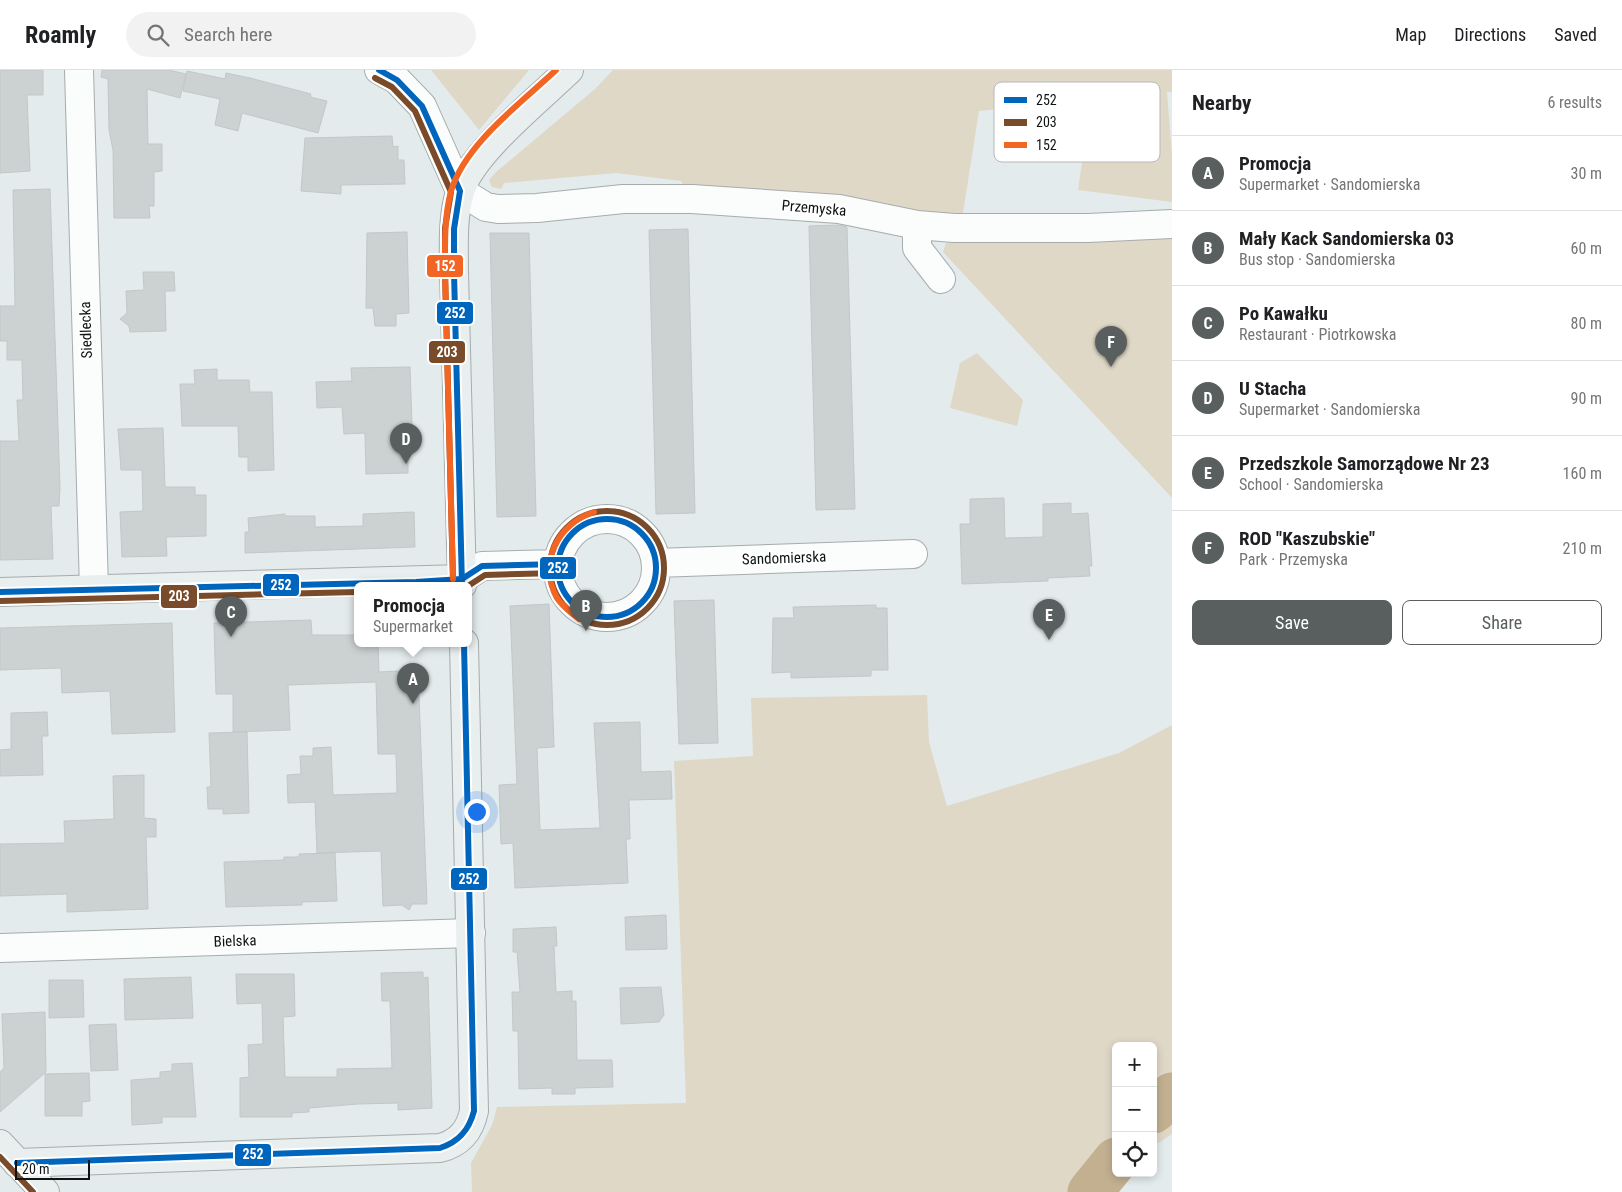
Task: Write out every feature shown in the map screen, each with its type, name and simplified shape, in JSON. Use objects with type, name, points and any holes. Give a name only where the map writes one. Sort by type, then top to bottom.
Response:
[{"type":"street","name":"Siedlecka","points":[[79,70],[94,589]]},
{"type":"street","points":[[379,70],[397,80],[422,106],[460,191]]},
{"type":"street","points":[[462,582],[454,272],[454,229],[460,191],[471,169],[492,144],[569,70]]},
{"type":"street","name":"Przemyska","points":[[460,191],[486,207],[498,209],[537,208],[623,199],[692,199],[839,209],[916,225],[1000,229],[1088,228],[1172,224]]},
{"type":"street","points":[[916,225],[917,248],[941,279]]},
{"type":"street","points":[[597,520],[616,520],[633,527],[644,536],[652,549],[656,564],[654,584],[643,602],[626,614],[606,618],[585,613],[570,600],[560,583],[558,564],[564,544],[578,528],[597,520]]},
{"type":"street","name":"Sandomierska","points":[[656,564],[913,554]]},
{"type":"street","points":[[462,582],[482,566],[558,564]]},
{"type":"street","points":[[0,592],[354,584]]},
{"type":"street","points":[[8,1154],[440,1148],[454,1145],[461,1138],[471,1124],[474,1111],[464,647]]},
{"type":"street","name":"Bielska","points":[[0,948],[471,933]]},
{"type":"street","points":[[8,1154],[45,1192]]},
{"type":"shaded area","points":[[431,70],[529,70],[479,130]]},
{"type":"shaded area","points":[[613,70],[1172,70],[1172,92],[1167,92],[1172,155],[1172,202],[1078,190],[1082,162],[1160,162],[1160,82],[994,82],[994,110],[979,111],[963,213],[926,214],[859,199],[686,189],[681,181],[616,173],[504,183],[501,189],[492,187],[489,180],[496,172],[595,89]]},
{"type":"shaded area","points":[[1172,238],[1172,498],[943,252],[946,243]]},
{"type":"shaded area","points":[[977,353],[1023,400],[1017,426],[950,408],[960,363]]},
{"type":"shaded area","points":[[927,695],[929,742],[947,806],[1119,753],[1172,725],[1172,1134],[1159,1143],[1157,1142],[1157,1042],[1112,1042],[1112,1177],[1119,1177],[1107,1192],[472,1192],[471,1163],[492,1125],[497,1107],[686,1103],[674,761],[753,756],[751,698]]},
{"type":"building","points":[[0,70],[43,70],[43,95],[27,95],[30,171],[0,173]]},
{"type":"building","points":[[102,70],[169,70],[186,74],[180,98],[147,89],[148,144],[162,144],[162,171],[154,172],[154,206],[149,206],[150,218],[114,218],[113,150],[109,130],[108,79],[101,77]]},
{"type":"building","points":[[187,71],[225,79],[226,73],[250,78],[311,94],[310,97],[327,101],[318,133],[242,113],[238,131],[215,125],[220,99],[183,91]]},
{"type":"building","points":[[392,136],[393,147],[398,146],[398,160],[404,160],[405,184],[341,185],[341,194],[301,191],[305,138]]},
{"type":"building","points":[[50,189],[60,487],[59,506],[51,506],[53,559],[0,560],[0,441],[19,441],[17,400],[23,400],[22,360],[7,360],[7,341],[0,341],[0,306],[15,306],[13,190]]},
{"type":"building","points":[[840,225],[847,227],[855,509],[816,510],[809,226]]},
{"type":"building","points":[[688,229],[695,513],[656,514],[649,230]]},
{"type":"building","points":[[407,232],[409,313],[396,314],[396,326],[375,326],[373,308],[366,308],[367,233]]},
{"type":"building","points":[[490,233],[529,233],[536,516],[497,517]]},
{"type":"building","points":[[143,272],[174,272],[175,291],[165,291],[166,331],[130,332],[129,326],[120,319],[127,313],[126,291],[144,290]]},
{"type":"building","points":[[410,367],[413,454],[408,454],[408,473],[366,474],[365,433],[344,434],[342,407],[317,408],[316,382],[352,381],[351,368]]},
{"type":"building","points":[[217,369],[217,380],[249,380],[250,392],[272,392],[274,470],[248,471],[248,457],[239,457],[238,426],[182,426],[180,384],[195,384],[194,370]]},
{"type":"building","points":[[163,428],[165,487],[195,487],[195,495],[206,495],[206,536],[166,537],[167,556],[122,557],[120,512],[143,511],[142,470],[121,470],[118,429]]},
{"type":"building","points":[[1004,498],[1005,538],[1043,537],[1043,504],[1071,503],[1071,514],[1088,513],[1092,566],[1089,566],[1090,576],[1048,578],[1048,581],[962,584],[960,524],[970,524],[970,499]]},
{"type":"building","points":[[414,512],[415,547],[245,553],[245,532],[249,532],[248,518],[285,514],[285,516],[315,516],[315,527],[363,526],[363,514]]},
{"type":"building","points":[[714,600],[718,743],[679,744],[674,601]]},
{"type":"building","points":[[549,604],[554,747],[537,748],[540,830],[600,828],[594,723],[640,722],[641,772],[671,771],[672,799],[629,800],[630,839],[626,839],[628,883],[515,888],[513,843],[501,844],[499,785],[517,784],[510,606]]},
{"type":"building","points":[[876,605],[876,608],[887,608],[888,670],[871,670],[871,676],[791,678],[791,672],[772,673],[773,618],[794,618],[793,607]]},
{"type":"building","points":[[311,620],[312,635],[354,635],[354,647],[378,647],[379,672],[418,670],[427,904],[412,904],[409,910],[402,905],[383,906],[381,851],[317,853],[315,802],[288,803],[287,775],[301,774],[300,756],[313,756],[313,748],[331,747],[333,795],[397,793],[396,754],[378,754],[376,682],[288,685],[290,730],[233,732],[233,694],[216,694],[214,623]]},
{"type":"building","points":[[172,623],[175,732],[112,734],[110,691],[62,693],[61,668],[0,670],[0,628]]},
{"type":"building","points":[[47,712],[48,736],[42,736],[43,775],[0,776],[0,750],[11,749],[11,713]]},
{"type":"building","points":[[247,732],[249,813],[223,814],[223,809],[208,809],[207,787],[211,787],[209,733]]},
{"type":"building","points":[[144,775],[144,818],[156,819],[156,837],[146,837],[148,909],[67,912],[67,894],[0,896],[0,844],[65,843],[64,821],[114,819],[113,776]]},
{"type":"building","points":[[335,853],[337,901],[302,902],[302,905],[226,907],[224,862],[284,860],[284,857],[299,857],[299,854]]},
{"type":"building","points":[[666,915],[667,949],[626,950],[625,917]]},
{"type":"building","points":[[556,927],[557,946],[554,946],[556,992],[572,991],[572,1001],[576,1001],[577,1060],[612,1060],[613,1087],[575,1088],[575,1094],[552,1094],[552,1088],[519,1089],[518,1031],[513,1031],[512,992],[520,992],[517,952],[513,952],[513,929]]},
{"type":"building","points":[[423,972],[423,978],[428,977],[432,1108],[398,1110],[398,1103],[358,1104],[309,1108],[309,1112],[292,1113],[292,1117],[240,1117],[240,1078],[249,1077],[248,1045],[263,1044],[262,1003],[237,1004],[236,974],[294,974],[295,1016],[283,1017],[285,1077],[337,1077],[337,1069],[392,1068],[390,1001],[382,1001],[381,973]]},
{"type":"building","points":[[191,977],[193,1018],[125,1020],[124,979]]},
{"type":"building","points":[[49,980],[83,980],[84,1017],[49,1018]]},
{"type":"building","points":[[661,987],[664,1015],[659,1022],[621,1024],[620,988]]},
{"type":"building","points":[[45,1012],[46,1072],[0,1112],[0,1072],[4,1068],[2,1014]]},
{"type":"building","points":[[116,1024],[118,1070],[91,1071],[89,1025]]},
{"type":"building","points":[[192,1063],[196,1117],[162,1117],[162,1123],[132,1125],[131,1080],[160,1078],[160,1072],[172,1071],[172,1064]]},
{"type":"building","points":[[89,1073],[90,1101],[82,1102],[82,1116],[45,1116],[45,1074]]},
{"type":"waterway","points":[[1157,1108],[1172,1095]]},
{"type":"waterway","points":[[1090,1192],[1112,1165]]},
{"type":"transit line","name":"252","points":[[379,70],[397,80],[422,106],[460,191],[454,229],[454,272],[462,582]]},
{"type":"transit line","name":"152","points":[[453,579],[445,272],[445,232],[451,191],[468,157],[481,141],[511,110],[556,70]]},
{"type":"transit line","name":"203","points":[[375,78],[392,87],[415,111],[451,192],[445,228],[445,272],[453,579]]},
{"type":"transit line","name":"203","points":[[607,511],[629,515],[648,527],[660,546],[664,568],[660,590],[648,609],[629,621],[607,625],[585,621],[566,609],[554,590],[550,568],[554,546],[566,527],[585,515],[607,511]]},
{"type":"transit line","name":"152","points":[[579,619],[564,607],[557,598],[551,584],[549,571],[555,546],[562,535],[582,517],[594,512]]},
{"type":"transit line","name":"252","points":[[607,519],[626,523],[641,534],[652,549],[656,568],[652,587],[641,602],[626,613],[607,617],[588,613],[573,602],[562,587],[558,568],[562,549],[573,534],[588,523],[607,519]]},
{"type":"transit line","name":"252","points":[[416,582],[462,579],[482,566],[558,564]]},
{"type":"transit line","name":"203","points":[[472,583],[485,575],[558,573]]},
{"type":"transit line","name":"252","points":[[0,592],[354,583]]},
{"type":"transit line","name":"203","points":[[0,601],[354,592]]},
{"type":"transit line","name":"252","points":[[17,1163],[440,1148],[458,1139],[469,1124],[474,1111],[464,647]]},
{"type":"transit line","name":"203","points":[[0,1157],[33,1192]]},
{"type":"place","name":"ROD \"Kaszubskie\"","points":[[1111,367]]},
{"type":"place","name":"U Stacha","points":[[406,464]]},
{"type":"place","name":"Mały Kack Sandomierska 03","points":[[586,631]]},
{"type":"place","name":"Po Kawałku","points":[[231,637]]},
{"type":"place","name":"Przedszkole Samorządowe Nr 23","points":[[1049,640]]},
{"type":"place","name":"Promocja","points":[[413,704]]}]
